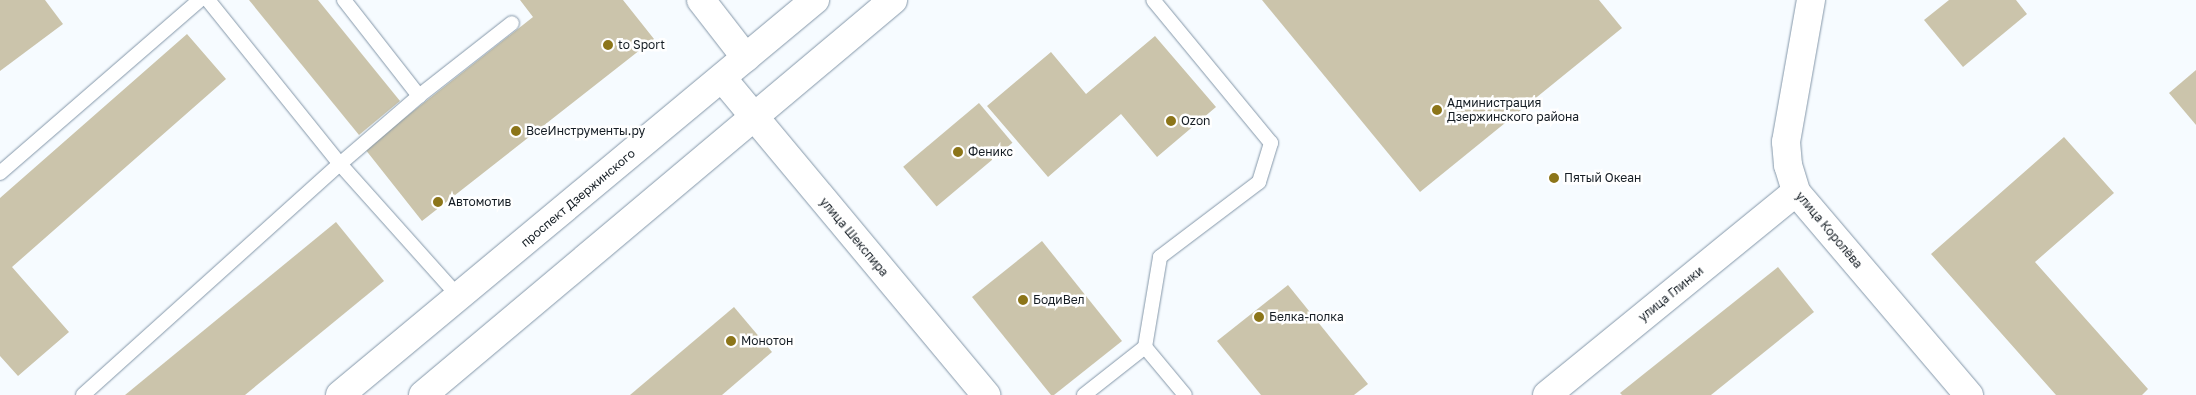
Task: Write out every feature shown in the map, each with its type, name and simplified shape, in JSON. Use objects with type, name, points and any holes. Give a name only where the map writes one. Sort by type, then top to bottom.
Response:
[{"type":"street","points":[[702,0],[746,58]]},
{"type":"street","name":"проспект Дзержинского","points":[[340,395],[815,0]]},
{"type":"street","points":[[423,395],[893,0]]},
{"type":"street","name":"улица Королёва","points":[[1811,0],[1786,142],[1788,165],[1796,192],[1970,395]]},
{"type":"street","name":"улица Шекспира","points":[[722,78],[986,395]]},
{"type":"street","name":"улица Глинки","points":[[1547,395],[1796,192]]},
{"type":"lane","points":[[0,173],[200,0]]},
{"type":"lane","points":[[208,0],[340,164],[459,297]]},
{"type":"lane","points":[[344,0],[419,96]]},
{"type":"lane","points":[[1084,395],[1146,347],[1160,258],[1259,182],[1271,143],[1153,0]]},
{"type":"lane","points":[[84,395],[340,164],[419,96],[512,23]]},
{"type":"lane","points":[[1146,347],[1185,395]]},
{"type":"building","points":[[0,0],[45,0],[63,24],[0,71]]},
{"type":"building","points":[[249,0],[318,0],[400,101],[359,135]]},
{"type":"building","points":[[520,0],[623,0],[654,39],[422,221],[365,149],[533,17]]},
{"type":"building","name":"Администрация Дзержинского района","points":[[1262,0],[1599,0],[1622,28],[1420,192]]},
{"type":"building","points":[[1949,0],[2016,0],[2027,14],[1963,67],[1924,20]]},
{"type":"building","points":[[187,34],[226,79],[12,267],[69,332],[18,376],[0,356],[0,198]]},
{"type":"building","points":[[1155,36],[1216,107],[1157,157],[1121,114],[1048,177],[987,106],[1051,52],[1086,94]]},
{"type":"building","points":[[2196,70],[2196,125],[2169,93]]},
{"type":"building","points":[[979,103],[1012,143],[937,206],[903,167]]},
{"type":"building","points":[[2064,137],[2114,193],[2035,262],[2148,389],[2142,395],[2056,395],[1931,254]]},
{"type":"building","points":[[336,222],[384,281],[245,395],[125,395]]},
{"type":"building","points":[[1042,241],[1122,341],[1054,395],[1051,395],[972,297]]},
{"type":"building","points":[[1778,267],[1814,312],[1711,395],[1622,395],[1620,393]]},
{"type":"building","points":[[1288,285],[1368,384],[1354,395],[1261,395],[1217,341]]},
{"type":"building","points":[[734,307],[772,352],[722,395],[630,395]]},
{"type":"place","name":"to Sport","points":[[608,45]]},
{"type":"place","name":"Администрация Дзержинского района","points":[[1437,110]]},
{"type":"place","name":"Ozon","points":[[1171,121]]},
{"type":"place","name":"ВсеИнструменты.ру","points":[[516,131]]},
{"type":"place","name":"Феникс","points":[[958,152]]},
{"type":"place","name":"Пятый Океан","points":[[1554,178]]},
{"type":"place","name":"Автомотив","points":[[438,202]]},
{"type":"place","name":"БодиВел","points":[[1023,300]]},
{"type":"place","name":"Белка-полка","points":[[1259,317]]},
{"type":"place","name":"Монотон","points":[[731,341]]}]
